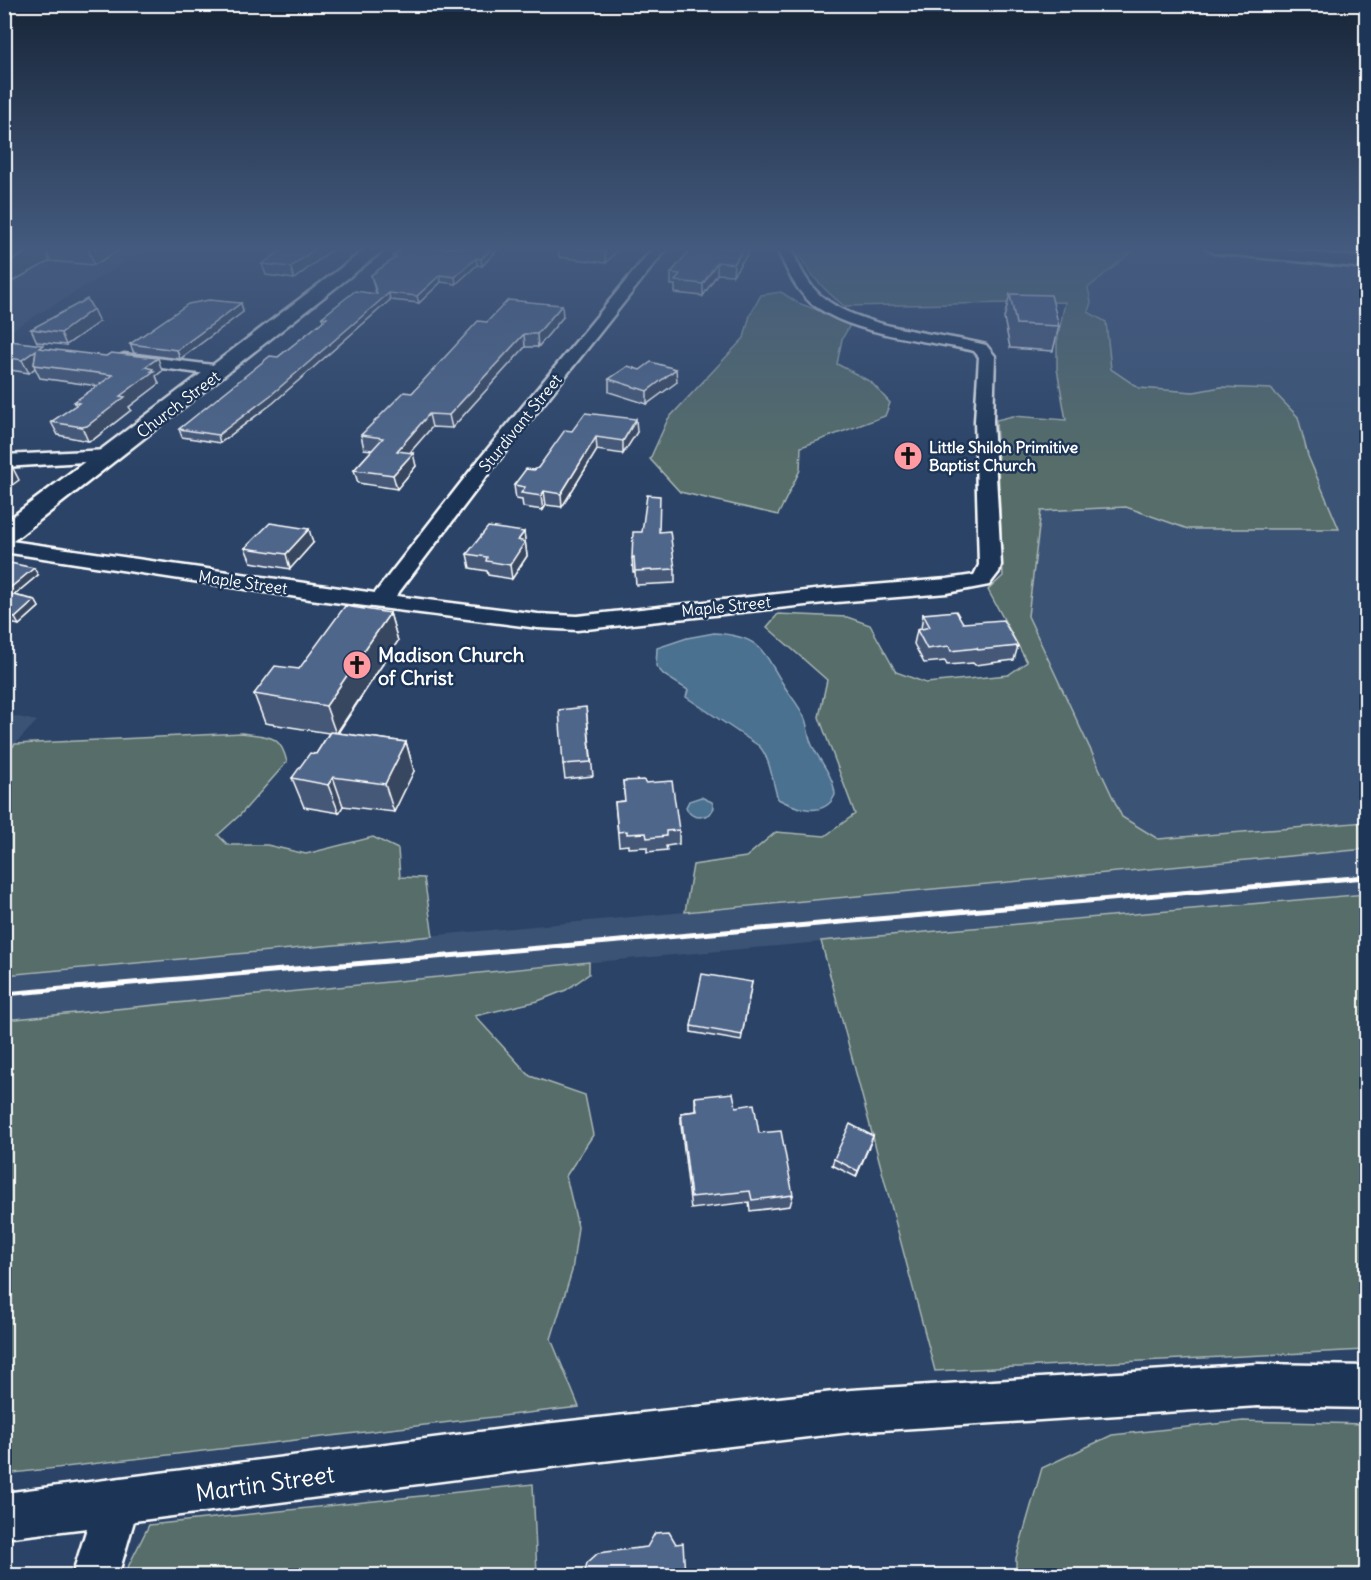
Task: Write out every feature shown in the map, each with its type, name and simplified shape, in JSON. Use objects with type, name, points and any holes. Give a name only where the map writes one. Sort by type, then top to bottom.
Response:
[{"type":"street","name":"Church Street","points":[[4,536],[284,322]]},
{"type":"street","name":"Sturdivant Street","points":[[382,599],[488,461],[600,322]]},
{"type":"street","name":"Maple Street","points":[[4,546],[310,592],[382,599],[538,621],[577,623],[812,597],[947,586],[981,580],[988,572],[990,565],[984,421],[987,356],[980,348],[865,322]]},
{"type":"street","points":[[107,357],[221,371]]},
{"type":"street","points":[[4,461],[109,456]]},
{"type":"street","name":"Martin Street","points":[[4,1516],[526,1448],[851,1411],[1258,1385],[1366,1387]]},
{"type":"street","points":[[95,1575],[117,1502]]},
{"type":"shaded area","points":[[5,322],[26,322],[5,334]]},
{"type":"shaded area","points":[[1106,322],[1366,322],[1366,822],[1158,839],[1122,817],[1028,616],[1041,511],[1126,507],[1188,529],[1339,529],[1308,456],[1298,417],[1221,387],[1194,392],[1139,388],[1111,369]]},
{"type":"shaded area","points":[[714,633],[741,637],[758,646],[798,705],[805,719],[812,745],[834,788],[835,795],[824,807],[801,808],[778,799],[769,764],[759,746],[686,697],[688,690],[664,675],[656,666],[657,648],[687,638]]},
{"type":"shaded area","points":[[5,714],[37,721],[5,755]]},
{"type":"shaded area","points":[[701,797],[712,802],[714,808],[710,814],[703,817],[690,813],[686,807],[689,801]]},
{"type":"shaded area","points":[[1366,849],[1366,894],[527,968],[5,1020],[5,975]]},
{"type":"green space","points":[[748,322],[847,322],[850,325],[842,339],[837,364],[871,382],[890,403],[885,416],[801,447],[800,470],[778,515],[680,492],[650,459],[668,419],[744,338]]},
{"type":"green space","points":[[1061,322],[1106,322],[1111,369],[1139,388],[1194,392],[1221,387],[1271,389],[1298,417],[1308,456],[1339,529],[1188,529],[1126,507],[1041,511],[1028,616],[1122,817],[1158,839],[1366,822],[1366,849],[685,912],[693,865],[746,857],[776,832],[825,836],[855,814],[819,717],[827,680],[767,627],[778,614],[847,617],[870,625],[896,672],[926,683],[1008,675],[1027,662],[988,590],[1003,576],[996,420],[1013,416],[1066,420],[1057,369],[1057,342]]},
{"type":"green space","points":[[242,733],[266,736],[277,741],[287,762],[240,815],[218,835],[228,845],[267,845],[306,854],[373,837],[398,849],[400,877],[424,878],[433,936],[5,975],[5,755],[15,744]]},
{"type":"green space","points":[[1366,894],[1366,1350],[935,1371],[821,941]]},
{"type":"green space","points":[[589,962],[589,974],[566,990],[538,1001],[475,1016],[530,1076],[585,1095],[593,1135],[566,1176],[578,1227],[572,1271],[551,1339],[579,1407],[5,1474],[5,1020]]},
{"type":"green space","points":[[1243,1421],[1366,1424],[1366,1575],[1016,1575],[1016,1558],[1042,1468],[1112,1435]]},
{"type":"green space","points":[[533,1484],[537,1575],[124,1575],[149,1525]]},
{"type":"building","points":[[45,322],[76,322],[61,333],[31,329]]},
{"type":"building","points":[[162,322],[215,322],[177,350],[130,344]]},
{"type":"building","points":[[322,322],[356,322],[271,395],[218,435],[179,429],[270,356],[278,357]]},
{"type":"building","points":[[477,322],[548,322],[537,334],[524,334],[449,415],[429,414],[397,451],[413,453],[393,475],[354,470],[383,438],[361,435],[404,392],[412,393]]},
{"type":"building","points":[[1016,322],[1058,322],[1059,326],[1016,324]]},
{"type":"building","points":[[10,341],[43,345],[39,348],[106,356],[111,353],[158,358],[145,367],[154,371],[120,396],[125,397],[87,426],[82,427],[51,422],[79,403],[74,402],[113,375],[34,365],[36,350],[22,360],[4,357],[4,344]]},
{"type":"building","points":[[651,362],[676,369],[647,391],[609,379],[628,366],[640,370]]},
{"type":"building","points":[[585,413],[636,419],[623,441],[596,437],[561,494],[544,491],[541,496],[521,493],[525,487],[514,485],[526,469],[538,468],[565,430],[572,431]]},
{"type":"building","points":[[647,495],[660,496],[659,532],[670,531],[675,569],[635,571],[634,557],[632,558],[633,532],[642,532]]},
{"type":"building","points":[[270,523],[309,529],[286,554],[245,548]]},
{"type":"building","points":[[488,527],[524,532],[518,540],[525,542],[510,565],[486,561],[487,557],[467,554]]},
{"type":"building","points":[[10,563],[34,568],[4,593],[4,568]]},
{"type":"building","points":[[4,593],[35,600],[15,618],[4,616]]},
{"type":"building","points":[[345,606],[390,613],[326,706],[254,694],[275,666],[299,669]]},
{"type":"building","points":[[956,611],[963,623],[1003,620],[1018,646],[951,651],[949,646],[927,649],[917,630],[930,627],[923,614]]},
{"type":"building","points":[[586,707],[591,762],[563,764],[559,710]]},
{"type":"building","points":[[330,732],[406,742],[385,784],[333,777],[328,785],[292,778],[310,753],[316,754]]},
{"type":"building","points":[[644,780],[645,783],[672,781],[679,830],[666,831],[666,836],[647,838],[646,833],[618,832],[615,802],[625,801],[623,781]]},
{"type":"building","points":[[702,974],[752,982],[742,1035],[691,1026]]},
{"type":"building","points":[[733,1093],[736,1107],[754,1104],[759,1133],[781,1131],[793,1195],[752,1200],[750,1191],[691,1197],[681,1113],[697,1111],[695,1097]]},
{"type":"building","points":[[850,1124],[873,1136],[858,1171],[834,1159]]},
{"type":"building","points":[[669,1532],[676,1544],[683,1543],[685,1575],[584,1575],[587,1563],[598,1553],[647,1547],[655,1533]]},
{"type":"railway","points":[[4,994],[1366,877]]},
{"type":"place","name":"Little Shiloh Primitive Baptist Church","points":[[908,456]]},
{"type":"place","name":"Madison Church of Christ","points":[[357,665]]}]
